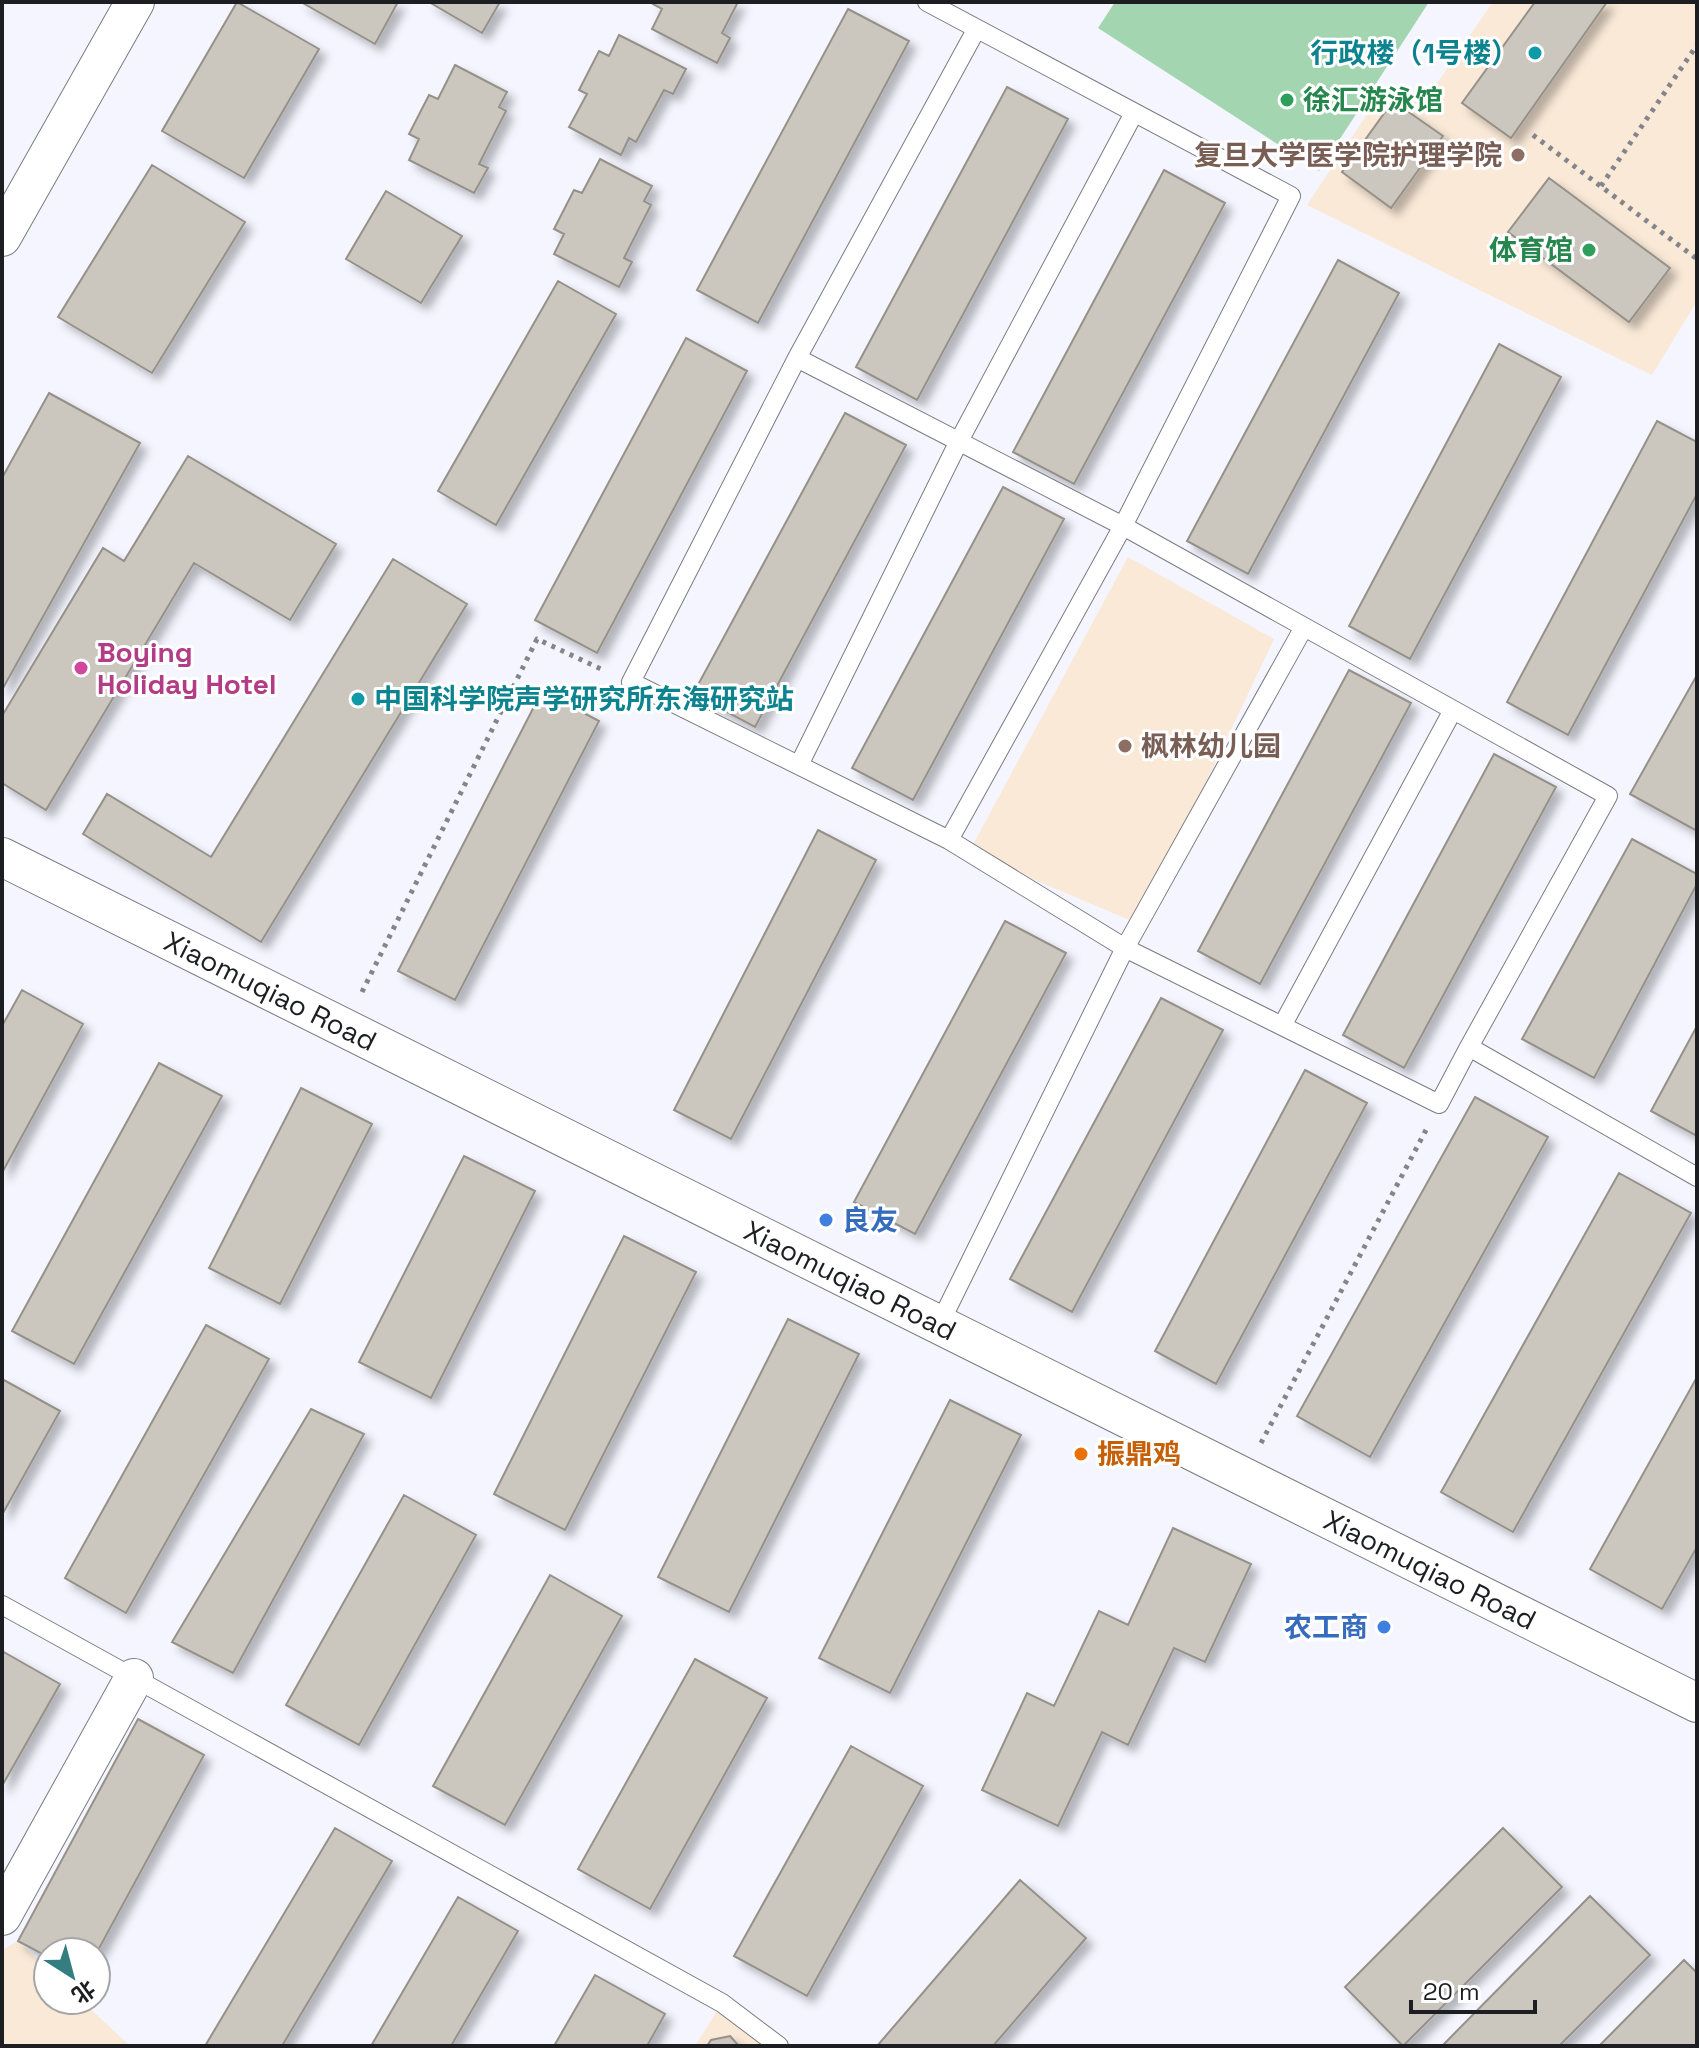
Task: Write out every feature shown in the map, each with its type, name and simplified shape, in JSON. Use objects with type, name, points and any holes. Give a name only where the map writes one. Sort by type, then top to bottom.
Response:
[{"type":"street","points":[[2,237],[135,2]]},
{"type":"street","name":"Xiaomuqiao Road","points":[[2,857],[1697,1703]]},
{"type":"street","points":[[2,1916],[134,1678]]},
{"type":"lane","points":[[927,2],[1291,196],[1123,526],[949,840]]},
{"type":"lane","points":[[797,358],[1123,526],[1608,796],[1439,1104],[1125,948],[949,840],[631,682],[797,358],[976,30]]},
{"type":"lane","points":[[799,765],[959,441],[1134,113]]},
{"type":"lane","points":[[939,1325],[1125,948],[1304,627]]},
{"type":"lane","points":[[1282,1026],[1453,710]]},
{"type":"lane","points":[[1469,1047],[1697,1177]]},
{"type":"lane","points":[[2,1605],[722,2003],[779,2046]]},
{"type":"path","points":[[1601,186],[1697,45]]},
{"type":"path","points":[[1533,135],[1697,259]]},
{"type":"path","points":[[344,1029],[537,639],[631,682]]},
{"type":"path","points":[[1243,1478],[1439,1104]]},
{"type":"shaded area","name":"复旦大学医学院护理学院","points":[[1493,2],[1697,2],[1697,301],[1652,375],[1307,205],[1386,86],[1422,105]]},
{"type":"shaded area","name":"枫林幼儿园","points":[[1128,557],[1274,639],[1139,924],[969,852]]},
{"type":"shaded area","points":[[18,1941],[32,1954],[32,2016],[98,2016],[130,2046],[2,2046],[2,1950]]},
{"type":"shaded area","points":[[722,2003],[779,2046],[695,2046]]},
{"type":"green space","name":"徐汇游泳馆","points":[[1115,2],[1429,2],[1319,171],[1098,28]]},
{"type":"building","points":[[237,2],[319,49],[244,178],[162,131]]},
{"type":"building","points":[[301,2],[398,2],[375,44]]},
{"type":"building","points":[[429,2],[500,2],[482,33]]},
{"type":"building","points":[[654,2],[738,2],[722,33],[730,38],[717,63],[652,29],[662,9]]},
{"type":"building","name":"行政楼（1号楼）","points":[[1535,2],[1607,2],[1511,138],[1462,103]]},
{"type":"building","points":[[848,9],[909,41],[758,323],[697,290]]},
{"type":"building","points":[[619,35],[686,69],[673,94],[664,90],[636,142],[629,138],[621,155],[569,127],[587,94],[579,90],[599,51],[609,56]]},
{"type":"building","points":[[455,65],[507,92],[499,107],[506,111],[479,164],[488,168],[474,193],[409,160],[419,139],[409,134],[429,95],[438,99]]},
{"type":"building","points":[[1007,87],[1068,119],[917,400],[856,367]]},
{"type":"building","points":[[1393,101],[1443,136],[1391,208],[1342,172]]},
{"type":"building","points":[[600,159],[652,186],[644,201],[651,205],[624,258],[632,262],[619,287],[554,254],[564,234],[554,229],[574,190],[582,193]]},
{"type":"building","points":[[152,165],[245,222],[152,373],[58,317]]},
{"type":"building","points":[[1164,170],[1225,203],[1074,484],[1013,452]]},
{"type":"building","name":"体育馆","points":[[1549,178],[1670,268],[1629,322],[1508,232]]},
{"type":"building","points":[[386,191],[462,236],[421,303],[346,259]]},
{"type":"building","points":[[1338,260],[1399,293],[1248,574],[1187,541]]},
{"type":"building","points":[[558,281],[616,314],[496,525],[438,491]]},
{"type":"building","points":[[686,338],[747,371],[597,653],[535,620]]},
{"type":"building","points":[[1499,344],[1561,377],[1410,659],[1349,626]]},
{"type":"building","points":[[49,393],[140,443],[2,690],[2,478]]},
{"type":"building","points":[[845,413],[906,445],[755,727],[693,694]]},
{"type":"building","points":[[1657,421],[1697,442],[1697,494],[1568,735],[1507,702]]},
{"type":"building","name":"Boying Holiday Hotel","points":[[188,456],[336,544],[290,620],[194,563],[46,810],[2,783],[2,716],[103,548],[124,561]]},
{"type":"building","points":[[1003,487],[1064,519],[913,800],[852,768]]},
{"type":"building","name":"中国科学院声学研究所东海研究站","points":[[393,559],[467,604],[261,942],[83,834],[107,794],[211,857]]},
{"type":"building","points":[[1349,670],[1411,703],[1260,984],[1198,951]]},
{"type":"building","points":[[1697,675],[1697,831],[1630,794]]},
{"type":"building","points":[[542,691],[599,721],[455,1000],[398,971]]},
{"type":"building","points":[[1494,754],[1556,787],[1404,1068],[1343,1035]]},
{"type":"building","points":[[818,830],[876,860],[731,1139],[674,1110]]},
{"type":"building","points":[[1632,839],[1697,874],[1697,884],[1594,1078],[1522,1039]]},
{"type":"building","points":[[1005,921],[1066,953],[915,1234],[854,1202]]},
{"type":"building","points":[[22,990],[83,1024],[2,1173],[2,1026]]},
{"type":"building","points":[[1161,998],[1223,1030],[1072,1312],[1010,1279]]},
{"type":"building","points":[[1697,1026],[1697,1136],[1651,1111]]},
{"type":"building","points":[[159,1063],[222,1096],[74,1364],[12,1331]]},
{"type":"building","points":[[1305,1070],[1367,1103],[1216,1384],[1155,1351]]},
{"type":"building","points":[[301,1088],[372,1124],[280,1304],[209,1268]]},
{"type":"building","points":[[1475,1097],[1548,1137],[1370,1457],[1297,1416]]},
{"type":"building","points":[[464,1156],[535,1191],[431,1398],[359,1362]]},
{"type":"building","points":[[1619,1173],[1691,1213],[1513,1532],[1441,1492]]},
{"type":"building","points":[[624,1236],[696,1272],[565,1530],[494,1494]]},
{"type":"building","points":[[788,1319],[859,1354],[729,1612],[658,1577]]},
{"type":"building","points":[[206,1325],[269,1359],[126,1613],[65,1578]]},
{"type":"building","points":[[1697,1377],[1697,1547],[1662,1609],[1590,1569]]},
{"type":"building","points":[[2,1379],[60,1411],[2,1515]]},
{"type":"building","points":[[950,1400],[1021,1435],[890,1693],[819,1658]]},
{"type":"building","points":[[311,1409],[364,1434],[233,1673],[172,1642]]},
{"type":"building","points":[[404,1495],[476,1535],[359,1745],[286,1705]]},
{"type":"building","points":[[1173,1528],[1251,1564],[1205,1662],[1174,1648],[1128,1745],[1102,1732],[1058,1826],[982,1790],[1027,1693],[1054,1706],[1099,1611],[1128,1625]]},
{"type":"building","points":[[550,1575],[622,1616],[505,1825],[433,1786]]},
{"type":"building","points":[[2,1651],[60,1684],[2,1786]]},
{"type":"building","points":[[695,1659],[767,1698],[650,1909],[578,1869]]},
{"type":"building","points":[[138,1719],[204,1755],[106,1936],[32,1936],[32,1948],[18,1941]]},
{"type":"building","points":[[851,1746],[923,1786],[807,1996],[734,1956]]},
{"type":"building","points":[[335,1828],[392,1861],[282,2046],[205,2046]]},
{"type":"building","points":[[1503,1828],[1562,1887],[1403,2046],[1345,1987]]},
{"type":"building","points":[[1020,1880],[1086,1938],[993,2046],[877,2046]]},
{"type":"building","points":[[1590,1896],[1650,1955],[1559,2046],[1442,2046]]},
{"type":"building","points":[[458,1897],[518,1931],[451,2046],[371,2046]]},
{"type":"building","points":[[1684,1960],[1697,1973],[1697,2046],[1599,2046]]},
{"type":"building","points":[[595,1975],[665,2014],[647,2046],[554,2046]]},
{"type":"building","points":[[730,2036],[739,2046],[707,2046],[711,2040]]},
{"type":"place","name":"行政楼（1号楼）","points":[[1535,53]]},
{"type":"place","name":"徐汇游泳馆","points":[[1287,100]]},
{"type":"place","name":"复旦大学医学院护理学院","points":[[1518,155]]},
{"type":"place","name":"体育馆","points":[[1589,250]]},
{"type":"place","name":"Boying Holiday Hotel","points":[[81,668]]},
{"type":"place","name":"中国科学院声学研究所东海研究站","points":[[358,699]]},
{"type":"place","name":"枫林幼儿园","points":[[1125,746]]},
{"type":"place","name":"良友","points":[[826,1220]]},
{"type":"place","name":"振鼎鸡","points":[[1081,1454]]},
{"type":"place","name":"农工商","points":[[1384,1627]]}]
